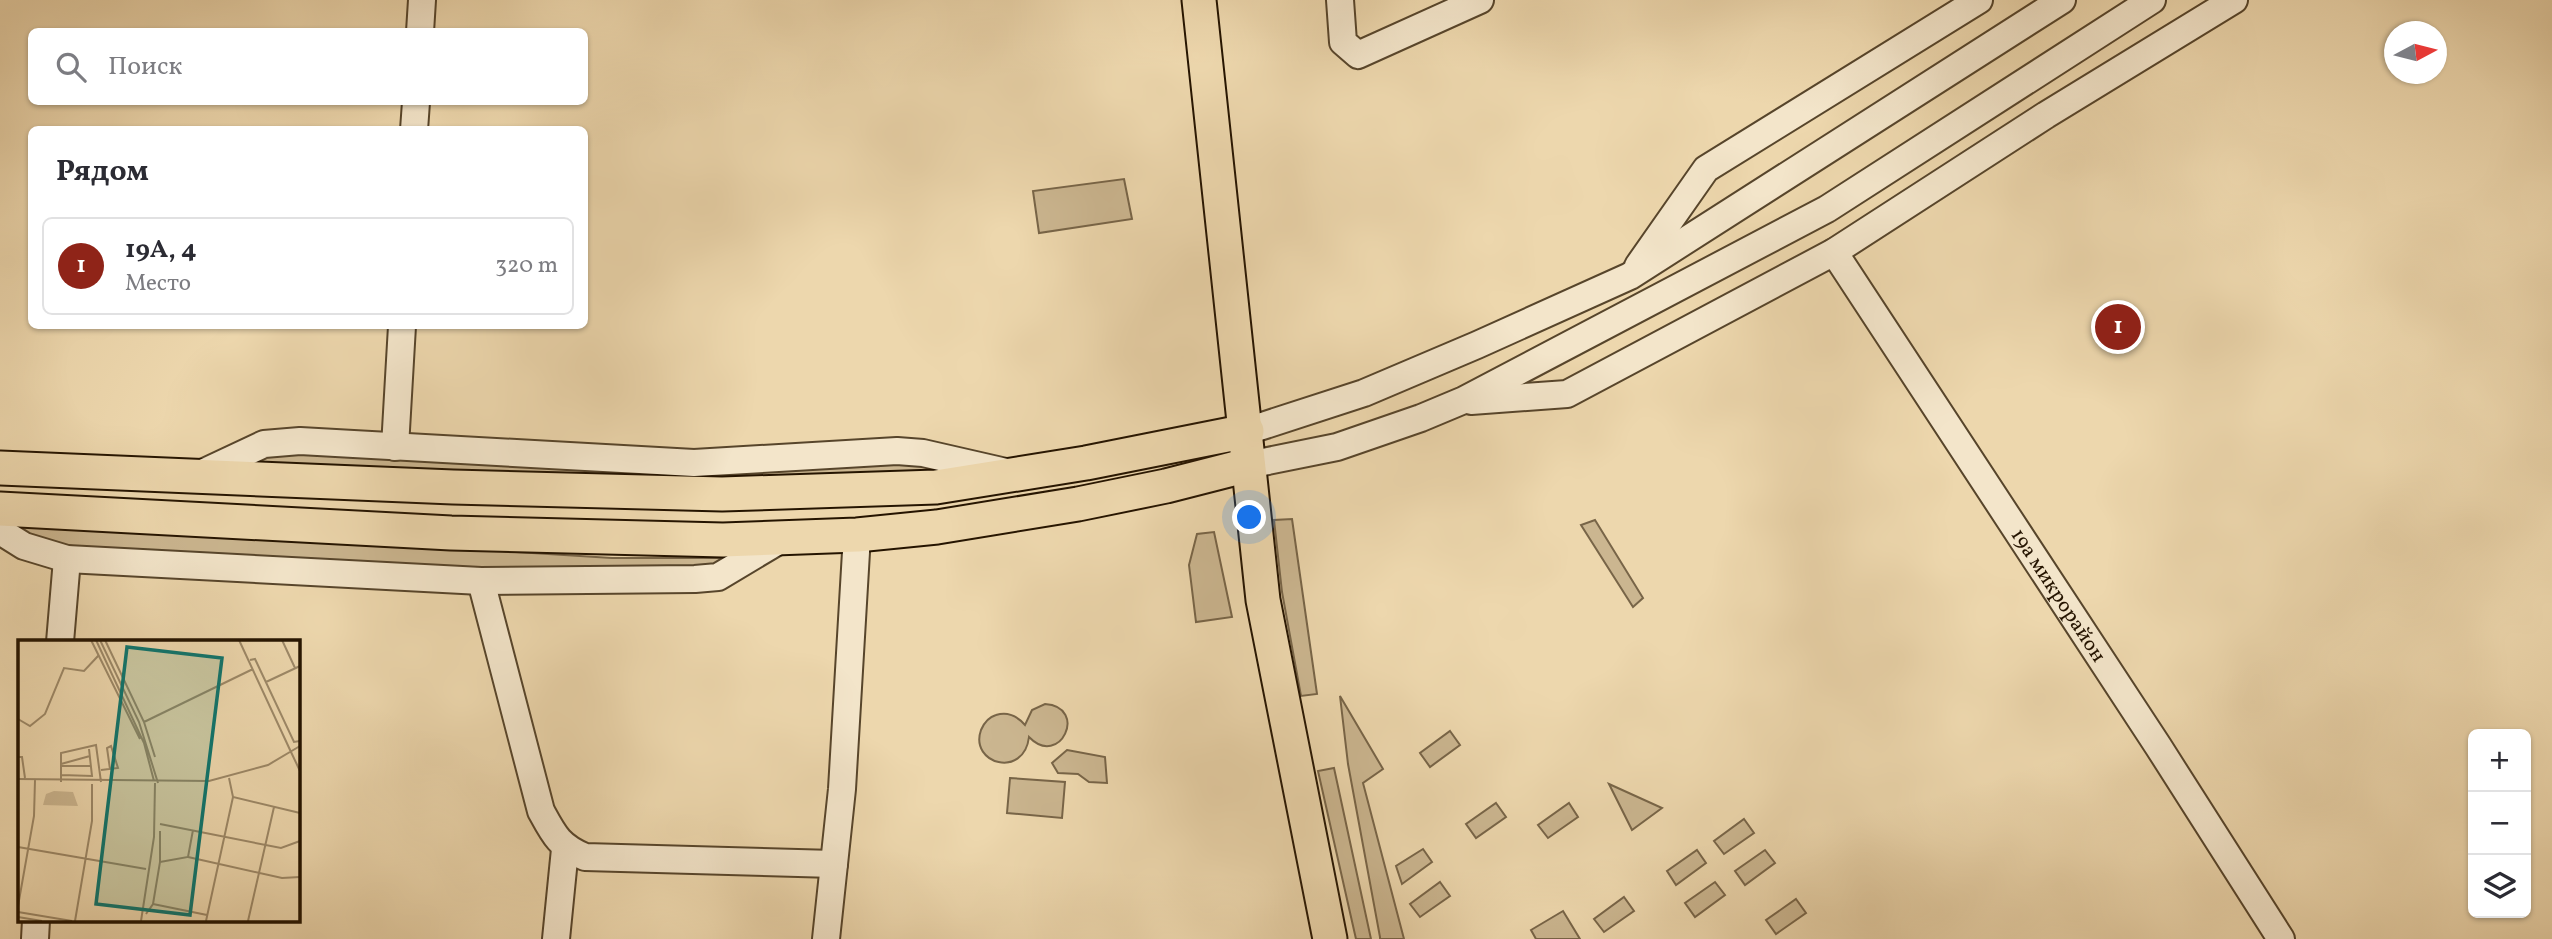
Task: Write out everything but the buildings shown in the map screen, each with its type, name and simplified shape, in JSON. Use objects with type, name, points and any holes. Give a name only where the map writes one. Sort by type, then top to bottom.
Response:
[{"type":"main road","points":[[1180,0],[1235,432]]},
{"type":"main road","points":[[1199,0],[1235,432],[1242,602],[1309,939]]},
{"type":"main road","points":[[0,468],[453,487],[722,494],[936,488],[1086,463],[1235,432]]},
{"type":"main road","points":[[0,509],[451,533],[723,540],[857,535],[937,527],[1078,504],[1237,468]]},
{"type":"main road","points":[[1237,468],[1330,939]]},
{"type":"street","points":[[420,28],[422,0]]},
{"type":"street","points":[[1339,0],[1343,43],[1358,55],[1480,0]]},
{"type":"street","points":[[1630,276],[1706,169],[1979,0]]},
{"type":"street","points":[[1235,432],[1364,393],[1630,276],[2063,0]]},
{"type":"street","points":[[1237,468],[1337,447],[1458,402],[1827,209],[2152,0]]},
{"type":"street","points":[[1458,402],[1567,394],[1834,253],[2046,115],[2234,0]]},
{"type":"street","points":[[414,126],[416,105]]},
{"type":"street","name":"19а микрорайон","points":[[1834,253],[2158,746],[2281,939]]},
{"type":"street","points":[[395,447],[402,329]]},
{"type":"street","points":[[196,476],[264,444],[300,442],[694,463],[897,451],[923,453],[1014,474]]},
{"type":"street","points":[[0,531],[24,546],[67,559],[481,581],[718,577],[786,536]]},
{"type":"street","points":[[826,939],[842,789],[857,535]]},
{"type":"street","points":[[60,640],[67,559]]},
{"type":"street","points":[[481,581],[541,811],[565,849],[585,857],[834,864]]},
{"type":"street","points":[[556,939],[565,849]]},
{"type":"shaded area","points":[[1124,179],[1132,219],[1039,233],[1033,191]]},
{"type":"shaded area","points":[[272,452],[906,461],[952,471],[726,488],[232,466]]},
{"type":"shaded area","points":[[1292,519],[1317,694],[1301,696],[1282,592],[1274,520]]},
{"type":"shaded area","points":[[1595,520],[1643,598],[1633,607],[1581,525]]},
{"type":"shaded area","points":[[3,525],[295,538],[612,558],[734,558],[700,572],[576,573],[46,546]]},
{"type":"shaded area","points":[[1214,532],[1232,617],[1196,622],[1189,565],[1197,534]]},
{"type":"shaded area","points":[[1340,696],[1383,769],[1363,783],[1404,939],[1380,939],[1348,764]]},
{"type":"shaded area","points":[[1045,704],[1058,708],[1065,715],[1065,734],[1059,741],[1051,746],[1040,745],[1029,737],[1025,750],[1018,758],[1008,762],[999,762],[983,751],[979,742],[981,730],[989,719],[1000,714],[1009,714],[1025,725],[1032,710]]},
{"type":"shaded area","points":[[1450,731],[1460,745],[1430,767],[1420,753]]},
{"type":"shaded area","points":[[1067,750],[1105,757],[1107,783],[1089,782],[1078,774],[1058,773],[1052,763]]},
{"type":"shaded area","points":[[1334,768],[1371,939],[1356,939],[1318,771]]},
{"type":"shaded area","points":[[1010,778],[1065,782],[1062,818],[1007,813]]},
{"type":"shaded area","points":[[1609,784],[1662,808],[1632,830]]},
{"type":"shaded area","points":[[1496,803],[1506,817],[1476,838],[1466,824]]},
{"type":"shaded area","points":[[1569,803],[1578,817],[1548,838],[1538,825]]},
{"type":"shaded area","points":[[1744,819],[1754,833],[1724,854],[1714,841]]},
{"type":"shaded area","points":[[1423,849],[1432,862],[1402,884],[1396,866]]},
{"type":"shaded area","points":[[1697,850],[1706,863],[1676,885],[1667,871]]},
{"type":"shaded area","points":[[1765,850],[1775,863],[1745,885],[1735,871]]},
{"type":"shaded area","points":[[1440,882],[1450,896],[1420,917],[1410,904]]},
{"type":"shaded area","points":[[1715,882],[1725,895],[1695,917],[1685,903]]},
{"type":"shaded area","points":[[1624,897],[1634,911],[1604,932],[1594,919]]},
{"type":"shaded area","points":[[1796,899],[1806,913],[1776,934],[1766,920]]},
{"type":"shaded area","points":[[1563,911],[1580,939],[1536,939],[1531,930]]},
{"type":"place","name":"19А, 4","points":[[2118,327]]}]
